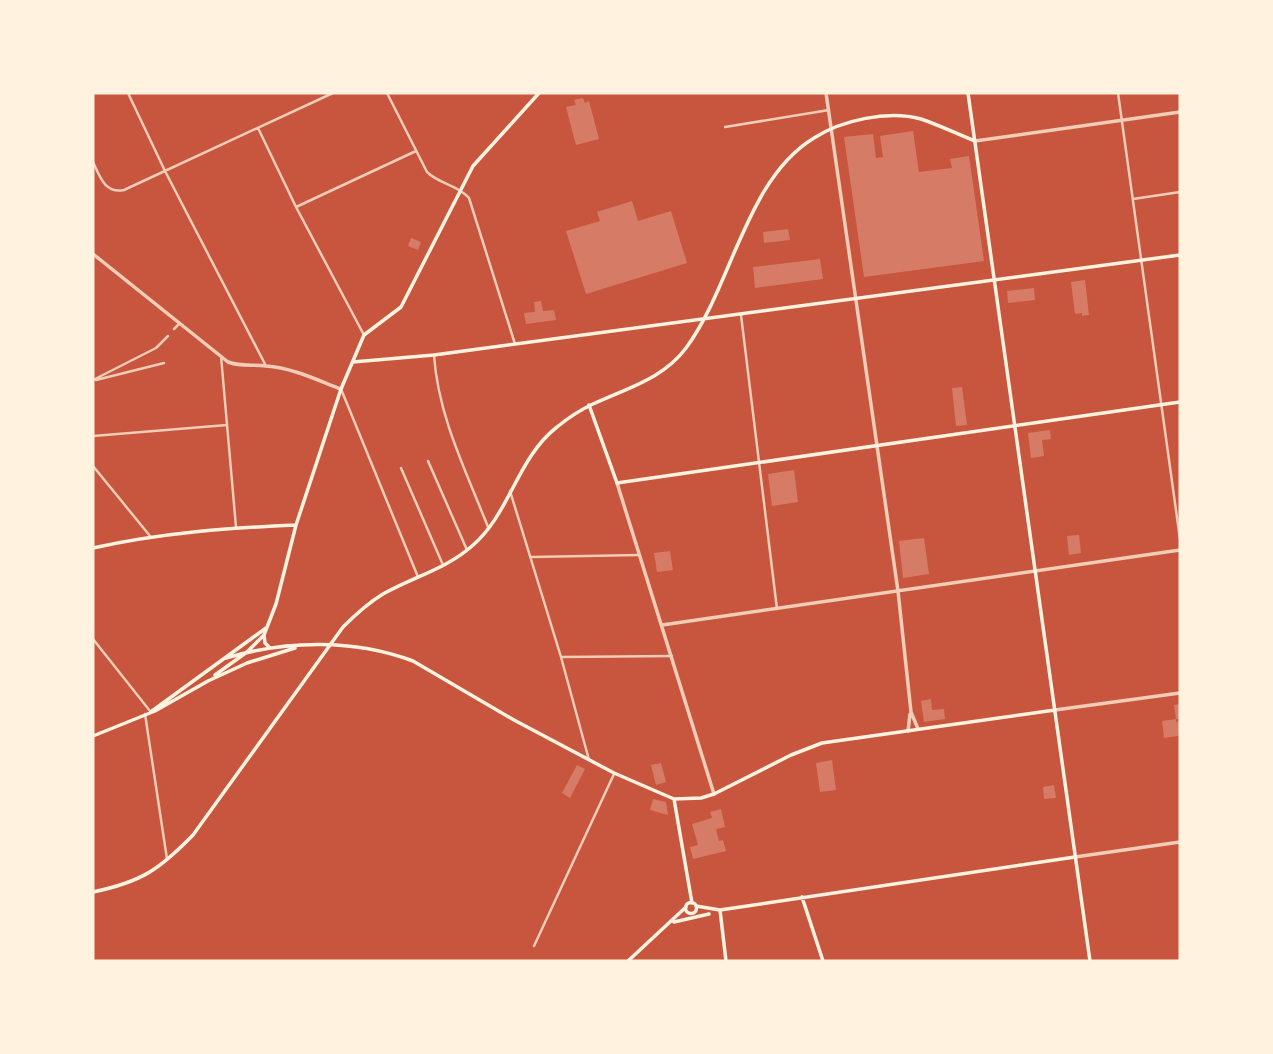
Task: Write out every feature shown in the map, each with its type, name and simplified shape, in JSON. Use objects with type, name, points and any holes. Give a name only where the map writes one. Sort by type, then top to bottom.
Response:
[{"type":"main road","points":[[208,681],[247,652],[264,635],[270,622],[296,526],[341,389],[364,335],[401,307],[460,190],[482,154],[539,93]]},
{"type":"main road","points":[[968,93],[1090,961]]},
{"type":"main road","points":[[93,892],[140,878],[167,861],[192,835],[335,637],[369,603],[467,550],[488,527],[542,440],[589,405],[643,383],[670,366],[688,346],[703,320],[772,179],[800,147],[831,129],[856,121],[898,116],[919,119],[975,141]]},
{"type":"main road","points":[[352,362],[434,355],[1180,255]]},
{"type":"main road","points":[[589,405],[617,483],[1180,402]]},
{"type":"main road","points":[[93,548],[150,536],[236,528],[296,526]]},
{"type":"main road","points":[[151,711],[262,632],[270,622]]},
{"type":"main road","points":[[264,635],[269,647]]},
{"type":"main road","points":[[226,658],[269,647],[320,645],[382,651],[414,661],[590,762],[674,799],[701,798],[714,794],[806,747],[822,743],[1055,710]]},
{"type":"main road","points":[[93,736],[169,704],[208,681],[247,663],[302,646]]},
{"type":"main road","points":[[190,683],[196,683],[194,689]]},
{"type":"main road","points":[[674,799],[692,914]]},
{"type":"main road","points":[[691,905],[720,910],[1076,857]]},
{"type":"main road","points":[[802,897],[823,961]]},
{"type":"main road","points":[[691,905],[692,914]]},
{"type":"main road","points":[[628,961],[691,905]]},
{"type":"main road","points":[[720,910],[726,961]]},
{"type":"main road","points":[[674,920],[692,914],[709,914],[721,920]]},
{"type":"main road","points":[[674,920],[709,914]]},
{"type":"street","points":[[128,93],[164,171],[266,366]]},
{"type":"street","points":[[93,162],[107,187],[116,192],[333,93]]},
{"type":"street","points":[[387,93],[428,174],[460,190],[472,205],[515,344]]},
{"type":"street","points":[[826,93],[898,590],[911,712],[914,724],[920,730]]},
{"type":"street","points":[[1118,93],[1180,539]]},
{"type":"street","points":[[725,127],[829,110]]},
{"type":"street","points":[[975,141],[1180,112]]},
{"type":"street","points":[[258,128],[296,207],[364,335]]},
{"type":"street","points":[[296,207],[416,151]]},
{"type":"street","points":[[1133,199],[1180,192]]},
{"type":"street","points":[[93,254],[235,365],[266,366],[303,374],[341,389],[418,578]]},
{"type":"street","points":[[741,315],[778,609]]},
{"type":"street","points":[[174,329],[180,323]]},
{"type":"street","points":[[93,380],[156,348],[168,336]]},
{"type":"street","points":[[434,355],[436,382],[443,413],[488,527]]},
{"type":"street","points":[[221,356],[236,528]]},
{"type":"street","points":[[93,380],[163,363]]},
{"type":"street","points":[[93,436],[227,425]]},
{"type":"street","points":[[428,461],[467,550]]},
{"type":"street","points":[[93,466],[150,536]]},
{"type":"street","points":[[401,468],[443,565]]},
{"type":"street","points":[[617,483],[714,794]]},
{"type":"street","points":[[510,491],[590,762]]},
{"type":"street","points":[[662,625],[1180,550]]},
{"type":"street","points":[[531,557],[640,555]]},
{"type":"street","points":[[93,639],[151,711]]},
{"type":"street","points":[[561,657],[672,656]]},
{"type":"street","points":[[1055,710],[1180,693]]},
{"type":"street","points":[[905,732],[909,728],[911,712]]},
{"type":"street","points":[[145,714],[167,861]]},
{"type":"street","points":[[534,946],[614,773]]},
{"type":"street","points":[[1076,857],[1180,842]]},
{"type":"building","points":[[583,98],[585,103],[589,101],[599,139],[576,145],[566,107],[576,105],[574,100]]},
{"type":"building","points":[[913,131],[919,172],[952,168],[950,159],[969,156],[984,261],[864,277],[844,137],[873,134],[876,158],[883,157],[880,136]]},
{"type":"building","points":[[632,201],[638,221],[671,211],[687,263],[586,294],[566,231],[600,221],[597,212]]},
{"type":"building","points":[[788,229],[790,240],[764,243],[763,232]]},
{"type":"building","points":[[411,238],[421,242],[418,250],[408,246]]},
{"type":"building","points":[[820,259],[823,279],[755,288],[753,267]]},
{"type":"building","points":[[1085,280],[1089,315],[1082,316],[1082,313],[1075,314],[1071,282]]},
{"type":"building","points":[[1034,288],[1035,300],[1008,303],[1007,291]]},
{"type":"building","points":[[541,301],[543,311],[554,310],[556,320],[526,324],[524,313],[535,312],[534,302]]},
{"type":"building","points":[[962,387],[967,425],[956,426],[952,388]]},
{"type":"building","points":[[1050,430],[1051,439],[1042,440],[1044,456],[1031,458],[1028,433]]},
{"type":"building","points":[[794,470],[798,502],[772,506],[768,474]]},
{"type":"building","points":[[1079,535],[1081,553],[1069,555],[1067,536]]},
{"type":"building","points":[[924,538],[929,574],[903,578],[899,541]]},
{"type":"building","points":[[670,551],[673,570],[657,572],[654,553]]},
{"type":"building","points":[[931,699],[932,710],[944,709],[945,719],[924,722],[921,701]]},
{"type":"building","points":[[1180,704],[1180,719],[1176,719],[1174,705]]},
{"type":"building","points":[[1176,719],[1176,722],[1180,721],[1180,733],[1178,736],[1164,738],[1162,721]]},
{"type":"building","points":[[832,760],[836,790],[820,792],[816,763]]},
{"type":"building","points":[[661,763],[666,782],[656,785],[651,765]]},
{"type":"building","points":[[577,765],[585,769],[570,798],[562,793]]},
{"type":"building","points":[[1054,785],[1056,798],[1044,799],[1043,787]]},
{"type":"building","points":[[653,799],[666,802],[668,815],[650,810]]},
{"type":"building","points":[[721,809],[725,827],[716,829],[719,841],[723,840],[726,851],[693,859],[690,847],[698,845],[692,824],[712,818],[710,812]]}]
